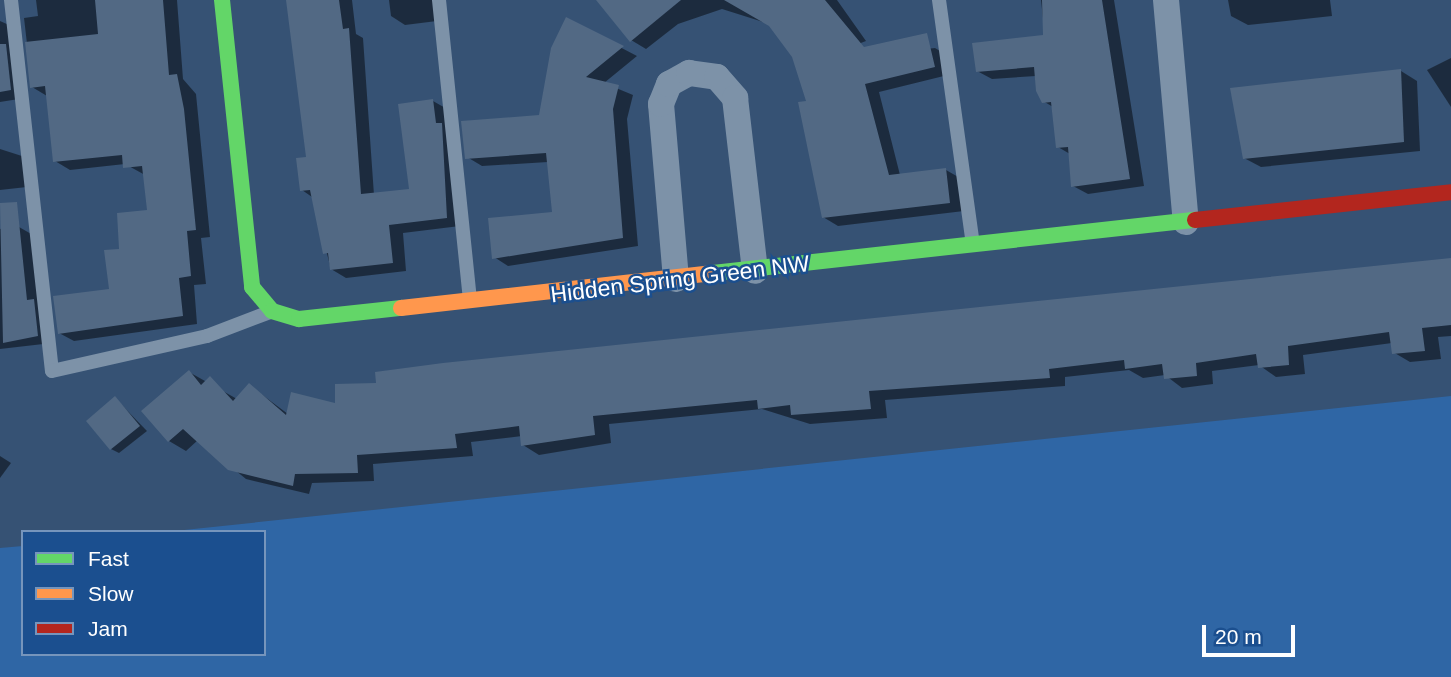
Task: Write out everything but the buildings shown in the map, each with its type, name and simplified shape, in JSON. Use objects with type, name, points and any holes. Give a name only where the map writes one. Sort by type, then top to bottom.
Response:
[{"type":"street","points":[[222,0],[252,287],[272,311]]},
{"type":"street","points":[[1167,0],[1186,222]]},
{"type":"street","points":[[676,279],[661,104],[669,84],[690,73],[718,77],[735,98],[755,271]]},
{"type":"street","name":"Hidden Spring Green NW","points":[[272,311],[299,319],[470,304],[1451,192]]},
{"type":"lane","points":[[10,0],[52,371],[207,336],[272,311]]},
{"type":"lane","points":[[439,0],[470,304]]},
{"type":"lane","points":[[939,0],[973,246]]},
{"type":"shaded area","points":[[1451,396],[1451,677],[0,677],[0,548],[21,546],[21,656],[266,656],[266,530],[184,530]]},
{"type":"traffic: fast","points":[[222,0],[252,287],[272,311],[299,319],[401,308]]},
{"type":"traffic: fast","points":[[713,273],[1195,220]]},
{"type":"traffic: slow","points":[[401,308],[713,273]]},
{"type":"traffic: jam","points":[[1195,220],[1451,192]]}]
